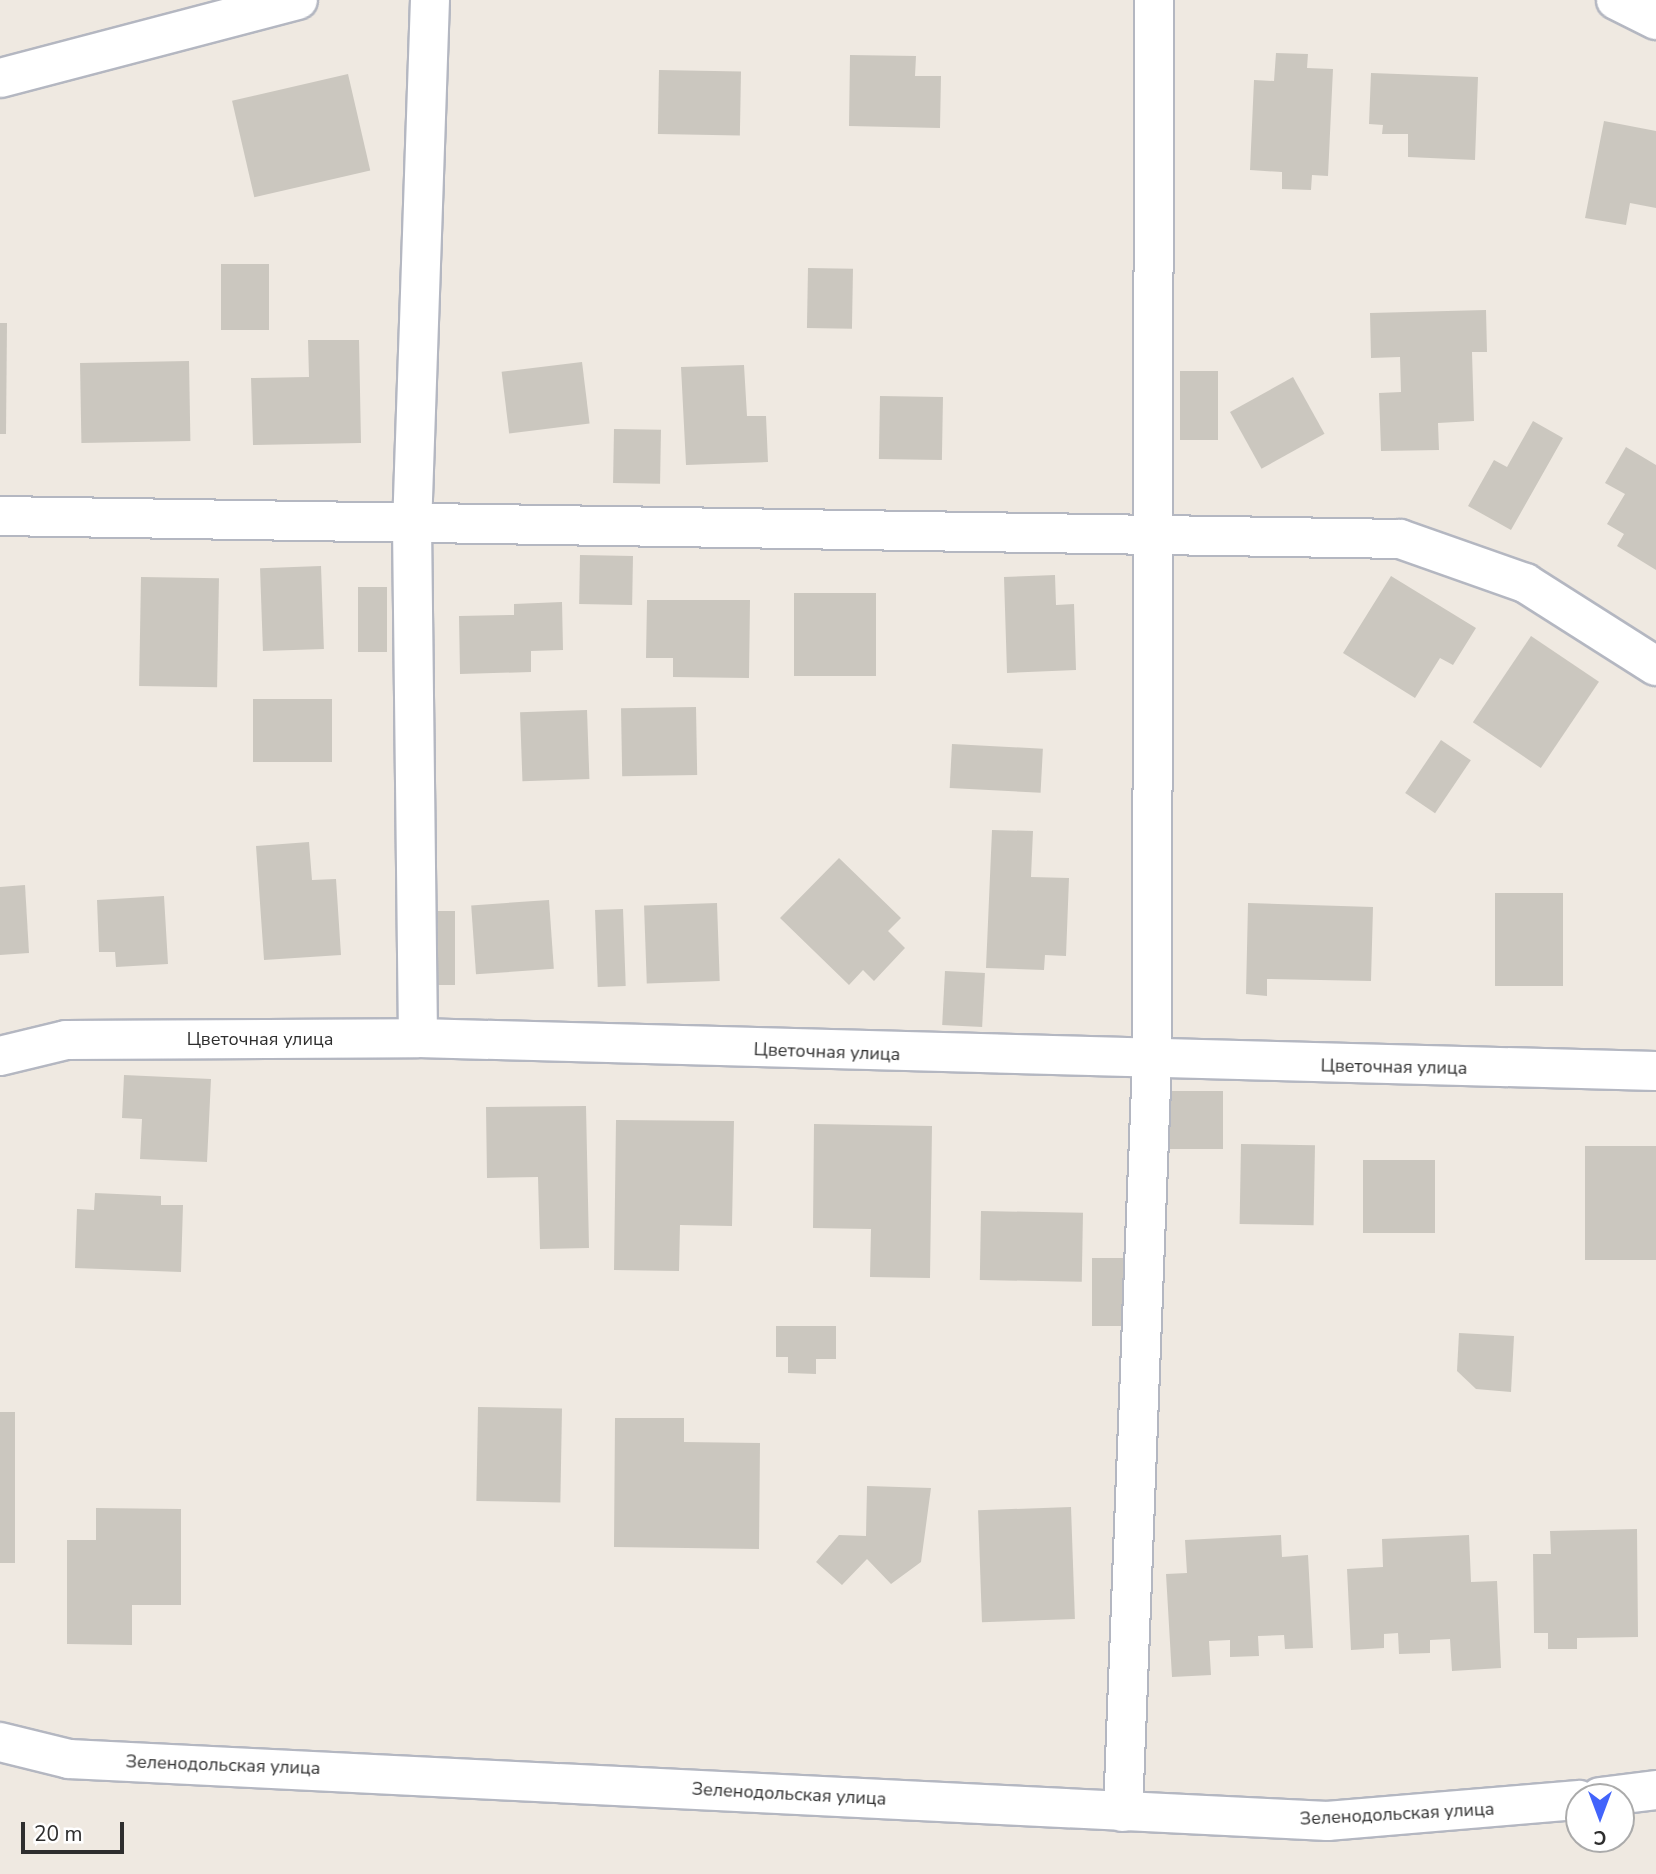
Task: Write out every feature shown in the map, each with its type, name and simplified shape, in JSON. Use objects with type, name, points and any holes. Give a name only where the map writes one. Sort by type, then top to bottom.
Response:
[{"type":"lane","points":[[0,78],[299,0]]},
{"type":"lane","points":[[418,1038],[412,527],[430,0]]},
{"type":"lane","points":[[1123,1812],[1152,1062],[1154,0]]},
{"type":"lane","points":[[1616,0],[1656,20]]},
{"type":"lane","points":[[0,516],[412,527],[1400,539],[1525,583],[1656,667]]},
{"type":"lane","name":"Цветочная улица","points":[[0,1056],[66,1040],[418,1038],[1152,1062],[1656,1071]]},
{"type":"lane","name":"Зеленодольская улица","points":[[0,1742],[69,1759],[1327,1821],[1565,1801]]},
{"type":"lane","points":[[1635,1793],[1656,1790]]},
{"type":"building","points":[[1276,53],[1308,54],[1307,68],[1333,69],[1328,176],[1312,175],[1311,190],[1282,189],[1282,172],[1250,170],[1254,80],[1274,81]]},
{"type":"building","points":[[850,55],[916,56],[915,76],[941,76],[940,128],[849,126]]},
{"type":"building","points":[[659,70],[741,71],[740,135],[658,134]]},
{"type":"building","points":[[1371,73],[1478,77],[1475,160],[1408,157],[1408,134],[1382,134],[1383,125],[1369,124]]},
{"type":"building","points":[[348,74],[370,170],[254,197],[232,101]]},
{"type":"building","points":[[1604,121],[1656,131],[1656,208],[1630,203],[1626,225],[1585,218]]},
{"type":"building","points":[[221,264],[269,264],[269,330],[221,330]]},
{"type":"building","points":[[808,268],[853,269],[852,329],[807,328]]},
{"type":"building","points":[[1486,310],[1487,352],[1472,352],[1474,421],[1438,423],[1439,450],[1381,451],[1379,393],[1401,392],[1400,357],[1371,358],[1370,313]]},
{"type":"building","points":[[0,323],[7,323],[6,434],[0,434]]},
{"type":"building","points":[[308,340],[359,340],[361,443],[253,445],[251,378],[309,377]]},
{"type":"building","points":[[189,361],[190,441],[81,443],[80,363]]},
{"type":"building","points":[[582,362],[590,424],[509,433],[502,372]]},
{"type":"building","points":[[744,365],[747,416],[766,416],[768,462],[686,465],[681,367]]},
{"type":"building","points":[[1180,371],[1218,371],[1218,440],[1180,440]]},
{"type":"building","points":[[1293,377],[1325,434],[1262,469],[1230,412]]},
{"type":"building","points":[[880,396],[943,397],[942,460],[879,459]]},
{"type":"building","points":[[1533,421],[1563,438],[1511,530],[1468,506],[1494,460],[1507,467]]},
{"type":"building","points":[[614,429],[661,430],[660,484],[613,483]]},
{"type":"building","points":[[1626,447],[1656,465],[1656,570],[1617,546],[1624,534],[1607,524],[1625,494],[1605,483]]},
{"type":"building","points":[[580,555],[633,556],[632,605],[579,604]]},
{"type":"building","points":[[321,566],[324,649],[263,651],[260,568]]},
{"type":"building","points":[[1055,575],[1056,605],[1074,604],[1076,670],[1007,673],[1004,577]]},
{"type":"building","points":[[1391,576],[1476,628],[1453,665],[1440,658],[1415,698],[1343,653]]},
{"type":"building","points":[[141,577],[219,578],[217,687],[139,686]]},
{"type":"building","points":[[358,587],[387,587],[387,652],[358,652]]},
{"type":"building","points":[[794,593],[876,593],[876,676],[794,676]]},
{"type":"building","points":[[647,600],[750,600],[749,678],[673,677],[673,658],[646,658]]},
{"type":"building","points":[[562,602],[563,650],[531,651],[531,672],[460,674],[459,616],[514,615],[514,604]]},
{"type":"building","points":[[1531,636],[1599,682],[1541,768],[1473,722]]},
{"type":"building","points":[[253,699],[332,699],[332,762],[253,762]]},
{"type":"building","points":[[696,707],[697,775],[622,776],[621,708]]},
{"type":"building","points":[[587,710],[589,779],[522,781],[520,712]]},
{"type":"building","points":[[1441,740],[1471,760],[1435,813],[1405,793]]},
{"type":"building","points":[[952,744],[1043,749],[1041,793],[950,788]]},
{"type":"building","points":[[992,830],[1033,831],[1031,877],[1069,878],[1066,956],[1045,955],[1044,970],[986,968]]},
{"type":"building","points":[[309,842],[312,880],[336,879],[341,955],[264,960],[256,846]]},
{"type":"building","points":[[839,858],[901,918],[888,931],[905,948],[874,981],[863,970],[849,985],[780,918]]},
{"type":"building","points":[[25,885],[29,953],[0,955],[0,887]]},
{"type":"building","points":[[1495,893],[1563,893],[1563,986],[1495,986]]},
{"type":"building","points":[[164,896],[168,964],[116,967],[115,952],[99,952],[97,900]]},
{"type":"building","points":[[549,900],[554,969],[476,974],[471,905]]},
{"type":"building","points":[[717,903],[720,981],[647,984],[644,906]]},
{"type":"building","points":[[1248,903],[1373,907],[1371,981],[1267,979],[1267,996],[1246,994]]},
{"type":"building","points":[[623,909],[626,986],[598,987],[595,910]]},
{"type":"building","points":[[427,911],[455,911],[455,985],[427,985]]},
{"type":"building","points":[[945,971],[985,973],[982,1027],[942,1025]]},
{"type":"building","points":[[124,1075],[211,1079],[207,1162],[140,1159],[142,1119],[122,1118]]},
{"type":"building","points":[[1162,1091],[1223,1091],[1223,1149],[1162,1149]]},
{"type":"building","points":[[586,1106],[589,1248],[540,1249],[538,1177],[487,1178],[486,1107]]},
{"type":"building","points":[[616,1120],[734,1121],[732,1226],[680,1225],[679,1271],[614,1270]]},
{"type":"building","points":[[814,1124],[932,1126],[930,1278],[870,1277],[871,1229],[813,1228]]},
{"type":"building","points":[[1241,1144],[1315,1145],[1314,1225],[1240,1224]]},
{"type":"building","points":[[1585,1146],[1656,1146],[1656,1260],[1585,1260]]},
{"type":"building","points":[[1363,1160],[1435,1160],[1435,1233],[1363,1233]]},
{"type":"building","points":[[95,1193],[161,1196],[161,1205],[183,1205],[181,1272],[75,1268],[77,1209],[94,1210]]},
{"type":"building","points":[[981,1211],[1083,1213],[1082,1282],[980,1280]]},
{"type":"building","points":[[1092,1258],[1126,1258],[1126,1326],[1092,1326]]},
{"type":"building","points":[[776,1326],[836,1326],[836,1359],[816,1359],[816,1374],[788,1373],[788,1357],[776,1357]]},
{"type":"building","points":[[1459,1333],[1514,1336],[1511,1392],[1476,1389],[1457,1371]]},
{"type":"building","points":[[478,1407],[562,1408],[560,1502],[476,1501]]},
{"type":"building","points":[[0,1412],[15,1412],[15,1563],[0,1563]]},
{"type":"building","points":[[615,1418],[684,1418],[684,1442],[760,1443],[759,1549],[614,1547]]},
{"type":"building","points":[[867,1486],[931,1488],[921,1562],[891,1584],[867,1559],[842,1585],[816,1562],[839,1535],[866,1536]]},
{"type":"building","points":[[1071,1507],[1075,1619],[982,1622],[978,1510]]},
{"type":"building","points":[[96,1508],[181,1509],[181,1605],[132,1605],[132,1645],[67,1644],[67,1540],[96,1540]]},
{"type":"building","points":[[1637,1529],[1638,1637],[1577,1638],[1577,1649],[1548,1649],[1548,1633],[1534,1633],[1533,1554],[1551,1554],[1550,1531]]},
{"type":"building","points":[[1281,1535],[1282,1557],[1308,1555],[1313,1648],[1285,1649],[1284,1635],[1258,1636],[1259,1656],[1230,1657],[1230,1640],[1209,1641],[1211,1675],[1172,1677],[1166,1574],[1187,1573],[1185,1540]]},
{"type":"building","points":[[1469,1535],[1471,1582],[1497,1581],[1501,1668],[1452,1671],[1450,1639],[1430,1640],[1430,1653],[1399,1654],[1398,1633],[1384,1634],[1384,1648],[1351,1650],[1347,1569],[1383,1567],[1382,1539]]}]
